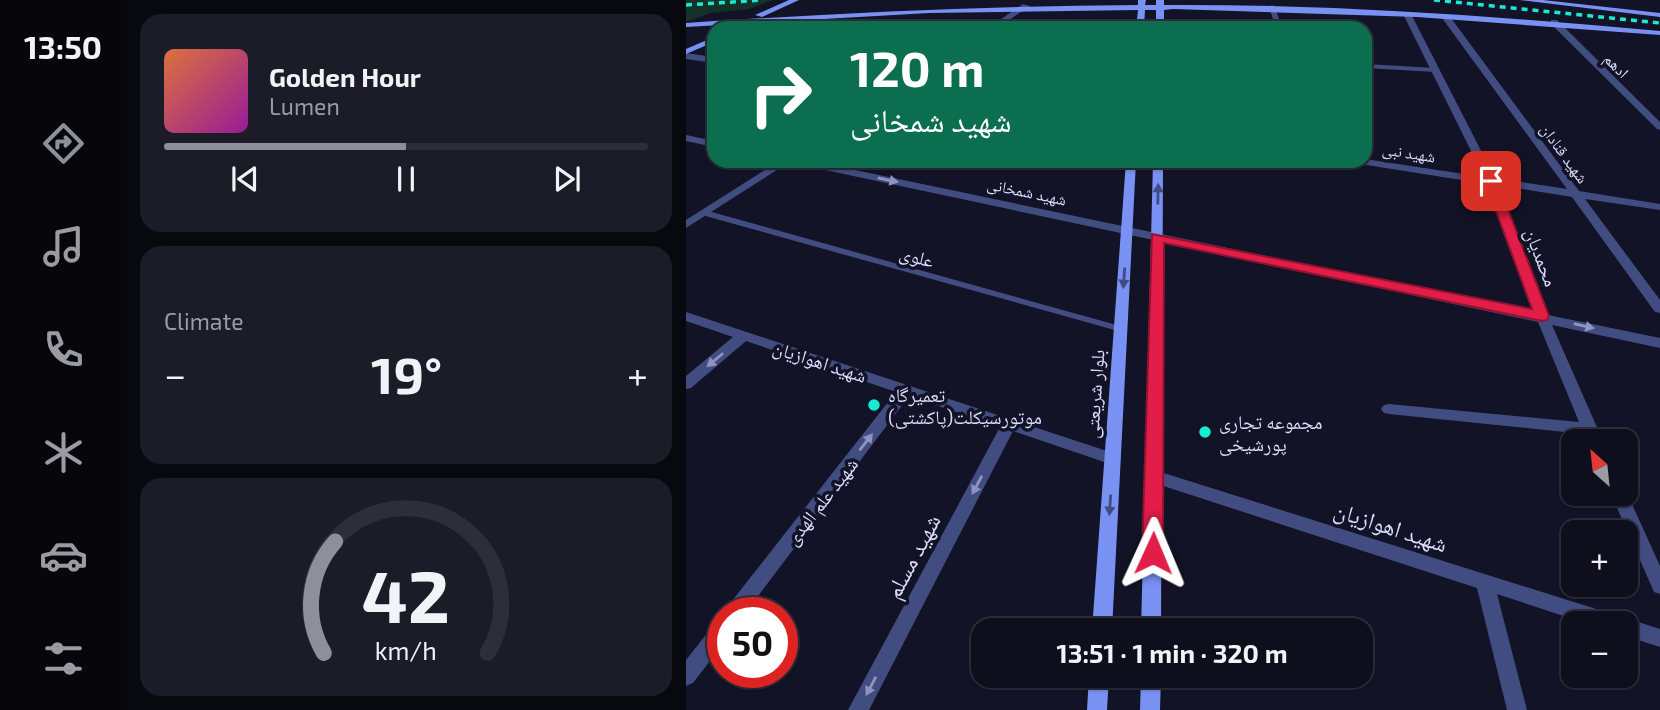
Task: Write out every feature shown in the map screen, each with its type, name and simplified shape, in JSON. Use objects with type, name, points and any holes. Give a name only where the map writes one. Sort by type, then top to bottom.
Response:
[{"type":"main road","points":[[744,21],[794,0]]},
{"type":"main road","points":[[1523,0],[1660,13]]},
{"type":"main road","points":[[1587,0],[1620,10]]},
{"type":"main road","points":[[1621,0],[1660,13]]},
{"type":"main road","points":[[1140,21],[1141,2]]},
{"type":"main road","points":[[735,21],[1160,2],[1553,22],[1660,33]]},
{"type":"main road","points":[[1160,2],[1160,21]]},
{"type":"main road","points":[[686,25],[707,23]]},
{"type":"main road","points":[[686,41],[707,33]]},
{"type":"main road","points":[[686,54],[707,43]]},
{"type":"main road","name":"بلوار شریعتی","points":[[1103,618],[1131,168]]},
{"type":"main road","points":[[1151,618],[1158,168]]},
{"type":"main road","points":[[1097,710],[1098,688]]},
{"type":"main road","points":[[1150,710],[1151,688]]},
{"type":"street","points":[[1003,21],[1026,6]]},
{"type":"street","name":"محمدیان","points":[[1406,14],[1491,181],[1542,316],[1589,429]]},
{"type":"street","name":"شهید قنادان","points":[[1445,16],[1660,309]]},
{"type":"street","name":"ادهم","points":[[1553,22],[1660,127]]},
{"type":"street","points":[[686,54],[707,58]]},
{"type":"street","points":[[686,138],[707,142]]},
{"type":"street","name":"شهید نبی","points":[[1372,163],[1660,207]]},
{"type":"street","points":[[686,225],[775,168]]},
{"type":"street","name":"شهید شمخانی","points":[[830,168],[1157,237]]},
{"type":"street","points":[[1157,237],[1660,343]]},
{"type":"street","name":"شهید اهوازیان","points":[[686,316],[1113,459]]},
{"type":"street","points":[[686,384],[744,335]]},
{"type":"street","name":"شهید علم الهدی","points":[[747,597],[906,390]]},
{"type":"street","points":[[1390,410],[1561,431]]},
{"type":"street","name":"شهید مسلم","points":[[858,710],[1009,424]]},
{"type":"street","name":"شهید اهوازیان","points":[[1154,476],[1575,611]]},
{"type":"street","points":[[1624,506],[1660,586]]},
{"type":"street","points":[[1485,582],[1517,710]]},
{"type":"street","points":[[1638,631],[1660,638]]},
{"type":"street","points":[[686,676],[707,649]]},
{"type":"lane","points":[[1272,7],[1277,21]]},
{"type":"lane","points":[[1372,66],[1436,70]]},
{"type":"lane","name":"علوی","points":[[705,213],[1121,329]]},
{"type":"green space","points":[[686,0],[773,0],[749,9],[711,13],[686,22]]},
{"type":"railway","points":[[686,5],[763,0]]},
{"type":"railway","points":[[1434,0],[1660,23]]},
{"type":"place","name":"تعمیرگاه موتورسیکلت(پاکشتی)","points":[[874,405]]},
{"type":"place","name":"مجموعه تجاری پورشیخی","points":[[1205,432]]},
{"type":"route","points":[[1153,553],[1157,237],[1542,316],[1491,181]]}]
